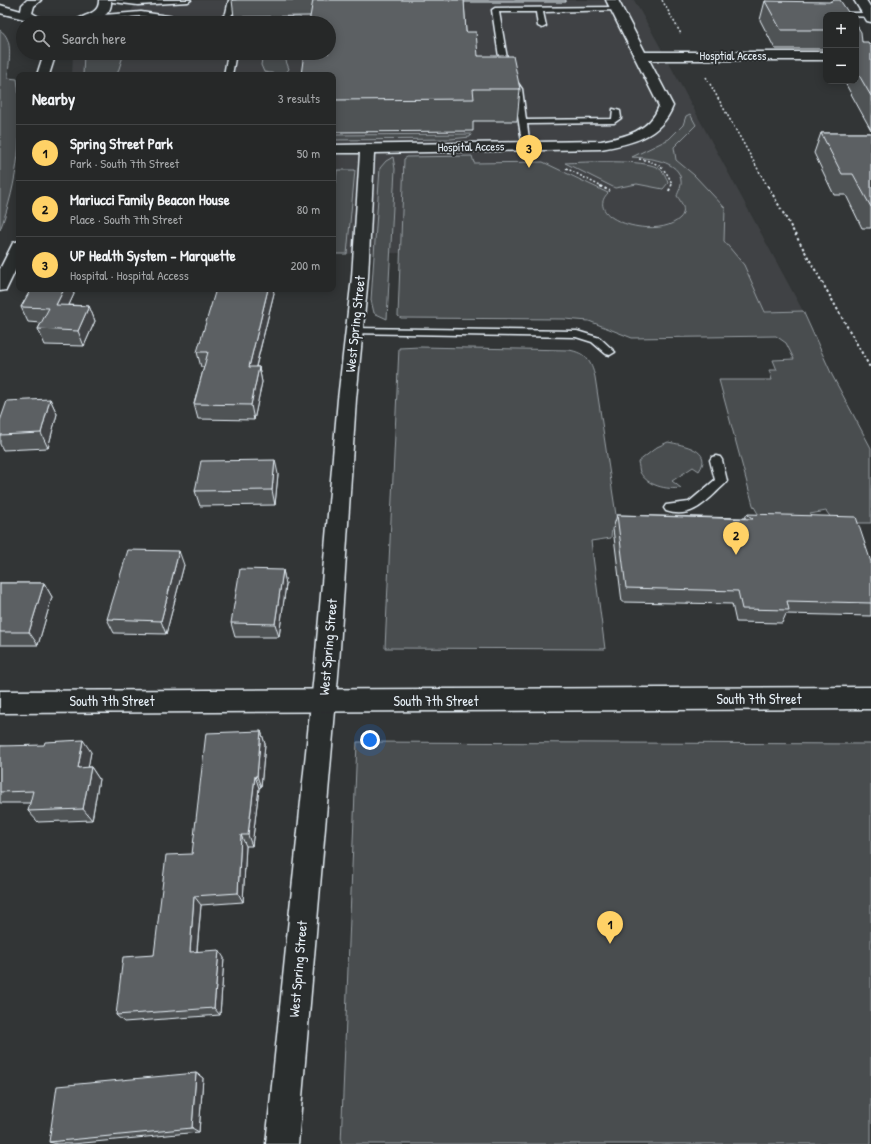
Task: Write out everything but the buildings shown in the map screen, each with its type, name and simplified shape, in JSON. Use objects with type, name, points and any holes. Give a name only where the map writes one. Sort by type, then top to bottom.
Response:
[{"type":"street","points":[[32,16],[27,8],[35,0]]},
{"type":"street","points":[[93,16],[103,10],[106,5],[105,0]]},
{"type":"street","points":[[860,0],[870,16]]},
{"type":"street","name":"Hospital Access","points":[[336,149],[601,145],[629,139],[652,128],[659,122],[664,114],[666,106],[614,4]]},
{"type":"street","points":[[0,9],[22,16]]},
{"type":"street","name":"Hosptial Access","points":[[641,56],[823,56]]},
{"type":"street","points":[[36,60],[42,72]]},
{"type":"street","points":[[43,72],[48,60]]},
{"type":"street","name":"West Spring Street","points":[[282,1144],[324,701],[347,399],[360,277],[367,149]]},
{"type":"street","points":[[0,286],[16,252]]},
{"type":"street","name":"South 7th Street","points":[[0,702],[871,698]]},
{"type":"lane","points":[[113,0],[133,3],[188,0]]},
{"type":"lane","points":[[228,16],[232,10],[232,0]]},
{"type":"lane","points":[[160,16],[166,1]]},
{"type":"lane","points":[[526,147],[518,89],[505,70],[495,10],[539,10],[614,4]]},
{"type":"lane","points":[[539,10],[542,26]]},
{"type":"lane","points":[[123,16],[141,14],[154,16]]},
{"type":"lane","points":[[822,14],[870,16]]},
{"type":"lane","points":[[229,72],[231,60]]},
{"type":"lane","points":[[523,122],[614,121],[617,118],[616,111]]},
{"type":"lane","points":[[354,331],[577,334],[596,340],[610,352]]},
{"type":"lane","points":[[670,508],[692,507],[721,481],[716,460]]},
{"type":"path","points":[[662,0],[684,40]]},
{"type":"path","points":[[704,75],[871,369]]},
{"type":"path","points":[[635,159],[652,161],[661,165],[666,170],[672,184],[669,191]]},
{"type":"path","points":[[562,167],[610,191]]},
{"type":"shaded area","points":[[136,0],[634,0],[803,311],[399,313],[400,253],[336,254],[336,72],[72,72],[73,60],[336,60],[336,16],[130,16]]},
{"type":"shaded area","points":[[0,30],[5,34],[8,40],[10,52],[8,78],[16,79],[16,169],[11,194],[0,230]]},
{"type":"shaded area","points":[[84,60],[122,60],[118,72],[83,72]]},
{"type":"shaded area","points":[[262,60],[286,60],[289,69],[286,72],[264,72],[261,65]]},
{"type":"shaded area","points":[[690,114],[696,125],[674,147],[676,160],[694,175],[725,208],[724,241],[744,265],[765,312],[803,311],[832,375],[871,448],[871,523],[835,523],[826,511],[810,514],[812,527],[765,526],[753,505],[719,380],[772,380],[769,370],[777,370],[773,360],[794,359],[786,343],[776,336],[632,338],[589,321],[564,319],[401,318],[398,316],[404,159],[407,157],[472,156],[474,163],[543,162],[608,193],[603,202],[605,211],[614,218],[626,224],[641,227],[670,225],[680,218],[683,213],[681,201],[677,196],[681,183],[679,174],[669,164],[654,159],[632,157],[669,139],[683,125],[686,116]]},
{"type":"shaded area","points":[[471,134],[470,137],[451,139],[336,140],[336,135]]},
{"type":"shaded area","points":[[393,157],[395,169],[387,319],[374,313],[371,300],[380,168],[386,161]]},
{"type":"shaded area","points":[[565,163],[641,163],[658,168],[666,176],[668,183],[663,189],[637,184],[615,188]]},
{"type":"shaded area","points":[[337,170],[355,170],[347,254],[336,254]]},
{"type":"shaded area","points":[[420,347],[569,350],[580,353],[592,366],[595,377],[618,528],[612,528],[611,538],[591,541],[605,649],[385,648],[399,348]]},
{"type":"shaded area","points":[[668,442],[695,450],[700,453],[703,458],[703,464],[699,471],[693,467],[672,481],[681,488],[664,488],[652,484],[643,477],[640,471],[638,462],[657,447]]},
{"type":"shaded area","points":[[357,742],[871,744],[871,1144],[341,1144]]},
{"type":"place","name":"UP Health System - Marquette","points":[[529,168]]},
{"type":"place","name":"Mariucci Family Beacon House","points":[[736,555]]},
{"type":"place","name":"Spring Street Park","points":[[610,944]]}]
